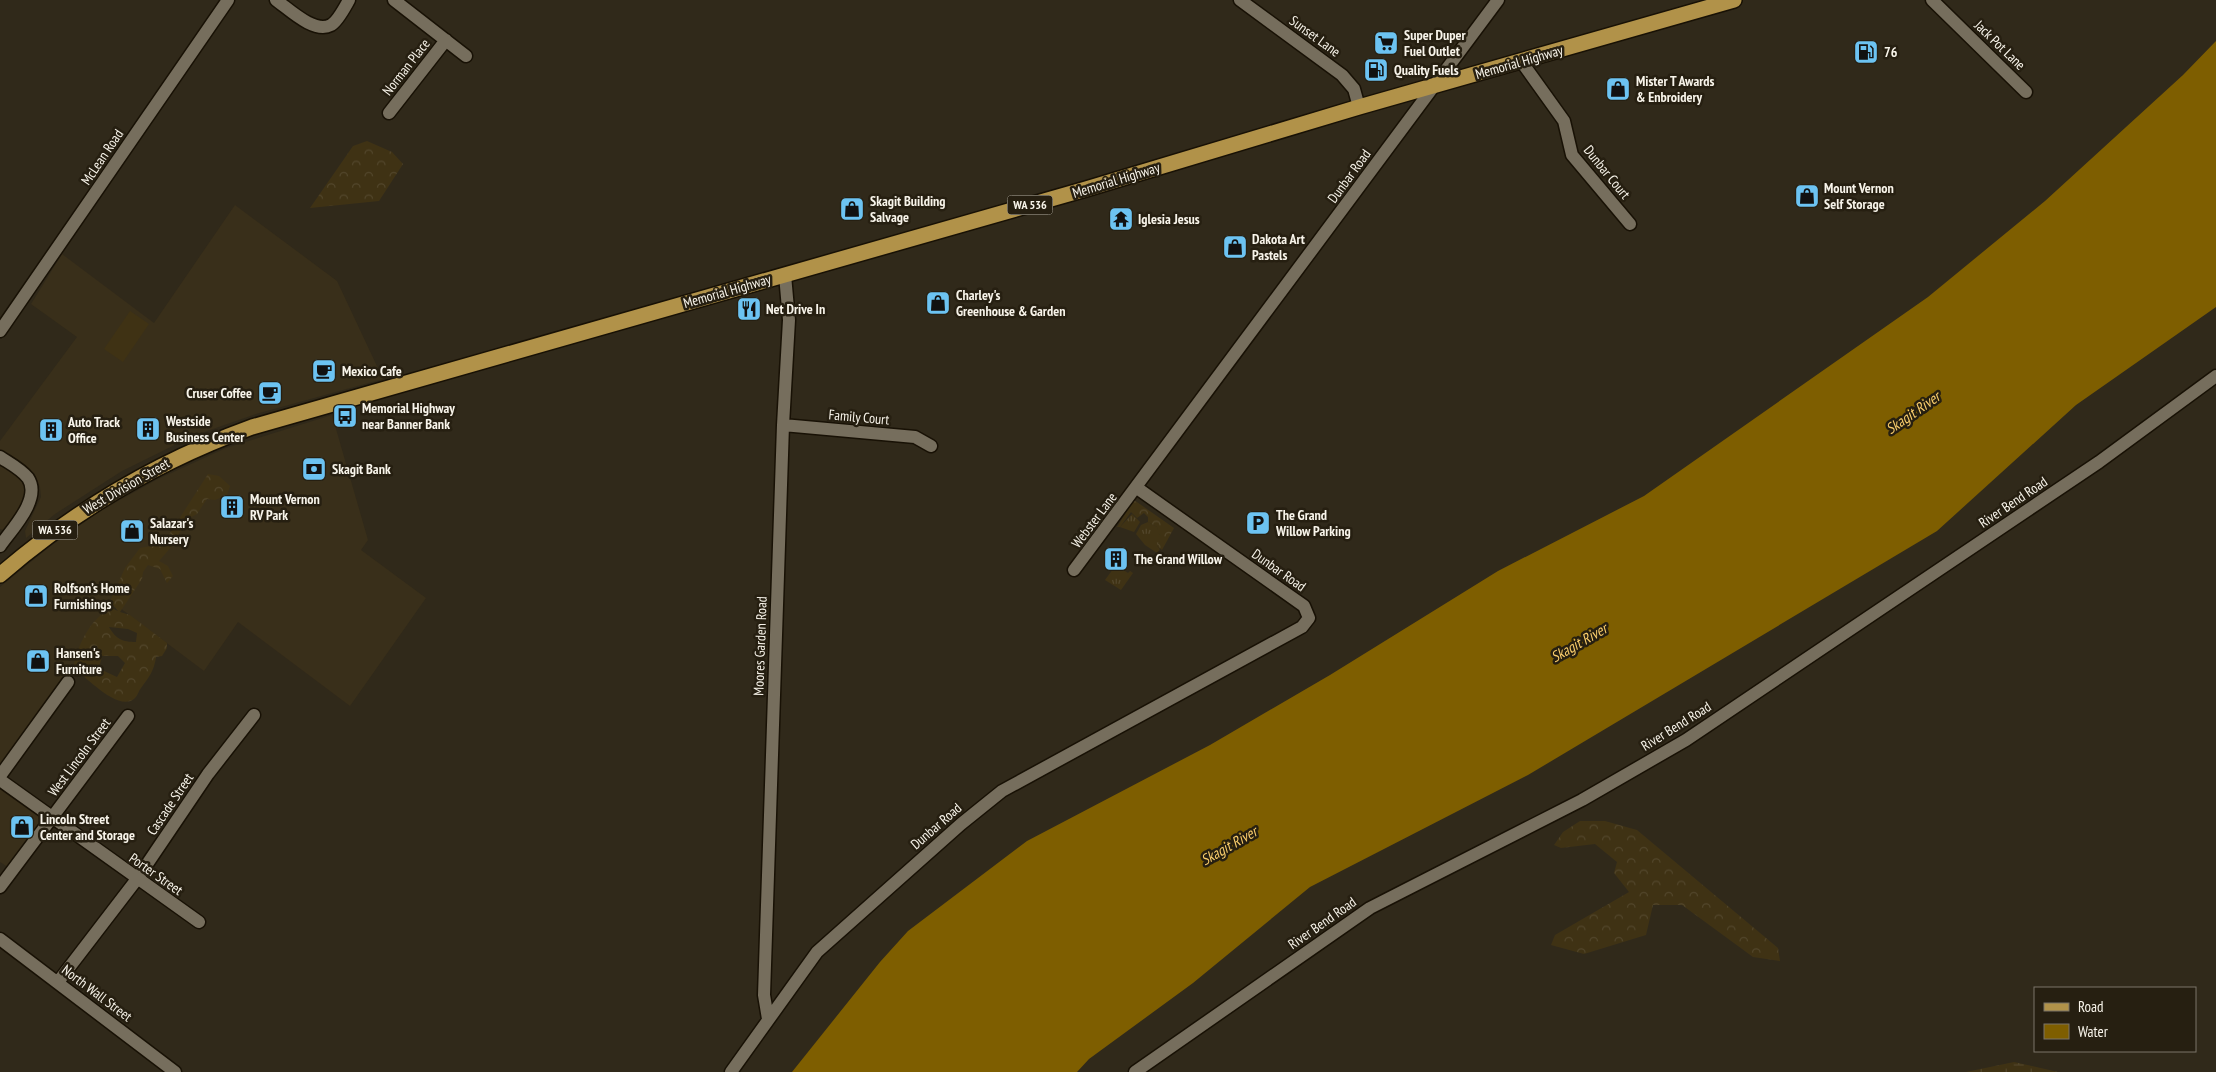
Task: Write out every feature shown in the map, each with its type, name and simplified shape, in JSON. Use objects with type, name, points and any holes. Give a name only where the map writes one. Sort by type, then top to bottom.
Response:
[{"type":"main road","name":"Memorial Highway","points":[[324,405],[1086,189],[1358,107],[1734,0]]},
{"type":"main road","name":"West Division Street","points":[[0,575],[52,532],[137,478],[203,446],[252,427],[324,405]]},
{"type":"street","name":"McLean Road","points":[[0,332],[228,0]]},
{"type":"street","points":[[276,0],[315,26],[324,27],[333,25],[350,0]]},
{"type":"street","points":[[394,0],[466,56]]},
{"type":"street","name":"Sunset Lane","points":[[1240,0],[1342,74],[1354,89],[1358,107]]},
{"type":"street","name":"Dunbar Road","points":[[731,1072],[817,952],[961,824],[1002,791],[1302,627],[1309,618],[1304,606],[1137,488],[1498,0]]},
{"type":"street","name":"Jack Pot Lane","points":[[1932,0],[2026,92]]},
{"type":"street","name":"Norman Place","points":[[389,113],[446,40]]},
{"type":"street","name":"Dunbar Court","points":[[1521,61],[1564,122],[1572,155],[1630,224]]},
{"type":"street","name":"Moores Garden Road","points":[[768,1019],[764,996],[783,425],[790,320],[785,275]]},
{"type":"street","name":"River Bend Road","points":[[1135,1072],[1370,908],[1582,800],[1686,740],[2090,467],[2216,376]]},
{"type":"street","name":"Family Court","points":[[783,425],[915,437],[931,446]]},
{"type":"street","points":[[0,457],[21,472],[28,479],[32,488],[28,504],[0,546]]},
{"type":"street","name":"Webster Lane","points":[[1074,570],[1137,488]]},
{"type":"street","points":[[0,778],[68,682]]},
{"type":"street","name":"Cascade Street","points":[[58,982],[137,879],[208,774],[254,715]]},
{"type":"street","name":"West Lincoln Street","points":[[0,887],[128,716]]},
{"type":"street","name":"Porter Street","points":[[0,778],[51,818],[199,922]]},
{"type":"street","name":"North Wall Street","points":[[0,940],[175,1072]]},
{"type":"shaded area","points":[[235,205],[337,281],[383,379],[256,414],[193,436],[122,471],[55,514],[26,538],[25,531],[41,497],[40,487],[34,473],[0,450],[0,441],[77,337],[31,304],[62,254],[154,323]]},
{"type":"shaded area","points":[[332,415],[368,540],[361,550],[426,598],[350,706],[238,622],[204,671],[116,605],[0,767],[0,587],[48,548],[100,511],[156,480],[226,448]]},
{"type":"shaded area","points":[[0,463],[21,478],[28,490],[23,503],[4,530],[0,529]]},
{"type":"shaded area","points":[[3,786],[48,817],[11,869],[0,862],[0,790]]},
{"type":"green space","points":[[367,141],[392,152],[403,164],[379,201],[310,208],[353,146]]},
{"type":"green space","points":[[130,311],[149,324],[123,362],[104,349]]},
{"type":"green space","points":[[208,474],[219,476],[230,486],[227,495],[215,500],[207,499],[197,514],[183,521],[181,531],[174,540],[170,540],[172,546],[159,561],[168,566],[173,576],[167,583],[160,569],[148,565],[143,572],[142,579],[120,612],[130,615],[167,643],[167,648],[162,656],[156,657],[151,674],[136,697],[128,702],[120,701],[102,692],[73,668],[75,659],[81,642],[96,619],[111,608],[118,611],[110,601],[125,568],[140,548],[163,544]],"holes":[[[109,627],[128,629],[137,633],[136,642],[120,639]],[[102,656],[118,656],[125,663],[117,677],[104,671],[100,664]]]},
{"type":"green space","points":[[1134,500],[1174,528],[1162,550],[1157,546],[1162,537],[1158,533],[1157,527],[1148,522],[1148,517],[1144,513],[1137,518],[1131,512],[1120,527],[1117,527]]},
{"type":"green space","points":[[1132,514],[1140,522],[1134,532],[1120,527]]},
{"type":"green space","points":[[1148,522],[1157,527],[1159,534],[1163,537],[1157,546],[1160,549],[1157,553],[1145,545],[1136,534],[1141,525]]},
{"type":"green space","points":[[1116,565],[1128,573],[1130,571],[1133,573],[1121,590],[1105,580]]},
{"type":"green space","points":[[1580,821],[1605,821],[1637,830],[1778,948],[1780,961],[1753,957],[1682,905],[1653,905],[1646,935],[1584,954],[1551,945],[1555,935],[1629,892],[1614,873],[1617,862],[1595,844],[1561,848],[1554,845],[1563,832]]},
{"type":"green space","points":[[2014,1062],[2058,1072],[1966,1072]]},
{"type":"water","name":"Skagit River","points":[[2216,41],[2216,307],[2076,405],[1937,531],[1528,775],[1310,887],[1193,983],[1089,1059],[1077,1072],[792,1072],[880,962],[908,931],[1027,841],[1210,745],[1330,675],[1498,571],[1644,496],[1928,297],[2045,201],[2183,75]]},
{"type":"place","name":"Super Duper Fuel Outlet","points":[[1386,43]]},
{"type":"place","name":"76","points":[[1866,52]]},
{"type":"place","name":"Quality Fuels","points":[[1376,70]]},
{"type":"place","name":"Mister T Awards & Enbroidery","points":[[1618,89]]},
{"type":"place","name":"Mount Vernon Self Storage","points":[[1807,196]]},
{"type":"place","name":"Skagit Building Salvage","points":[[852,209]]},
{"type":"place","name":"Iglesia Jesus","points":[[1121,219]]},
{"type":"place","name":"Dakota Art Pastels","points":[[1235,247]]},
{"type":"place","name":"Charley's Greenhouse & Garden","points":[[938,303]]},
{"type":"place","name":"Net Drive In","points":[[749,309]]},
{"type":"place","name":"Mexico Cafe","points":[[324,371]]},
{"type":"place","name":"Cruser Coffee","points":[[270,393]]},
{"type":"place","name":"Memorial Highway near Banner Bank","points":[[345,416]]},
{"type":"place","name":"Westside Business Center","points":[[148,429]]},
{"type":"place","name":"Auto Track Office","points":[[51,430]]},
{"type":"place","name":"Skagit Bank","points":[[314,469]]},
{"type":"place","name":"Mount Vernon RV Park","points":[[232,507]]},
{"type":"place","name":"The Grand Willow Parking","points":[[1258,523]]},
{"type":"place","name":"Salazar's Nursery","points":[[132,531]]},
{"type":"place","name":"The Grand Willow","points":[[1116,559]]},
{"type":"place","name":"Rolfson’s Home Furnishings","points":[[36,596]]},
{"type":"place","name":"Hansen's Furniture","points":[[38,661]]},
{"type":"place","name":"Lincoln Street Center and Storage","points":[[22,827]]}]
